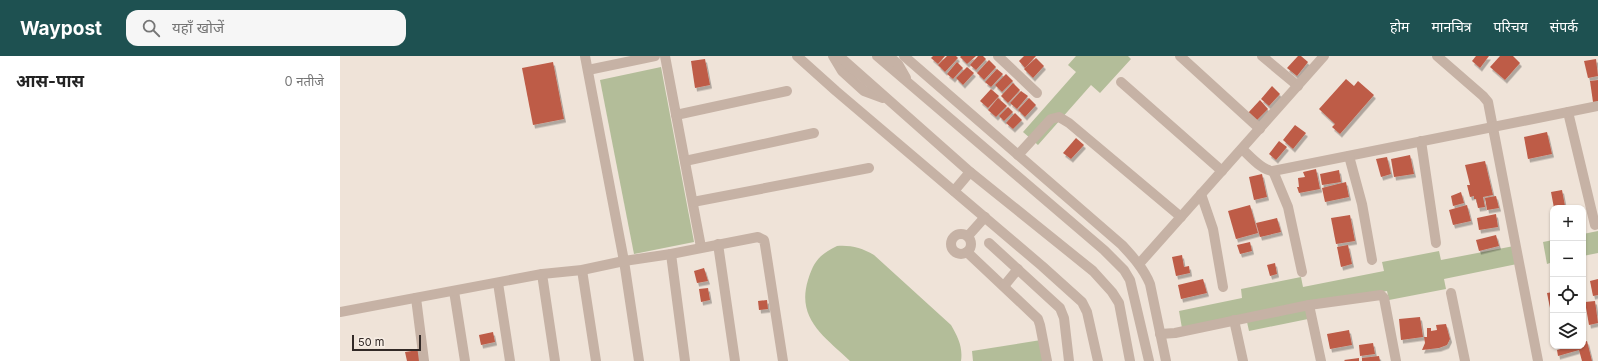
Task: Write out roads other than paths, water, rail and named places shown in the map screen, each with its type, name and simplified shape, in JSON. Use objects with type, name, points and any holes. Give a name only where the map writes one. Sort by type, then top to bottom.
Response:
[{"type":"street","points":[[585,56],[624,261],[639,361]]},
{"type":"street","points":[[588,70],[655,56]]},
{"type":"street","points":[[665,56],[701,247]]},
{"type":"street","points":[[797,56],[1082,302],[1087,312],[1098,361]]},
{"type":"street","points":[[833,56],[842,71],[864,91],[889,100]]},
{"type":"street","points":[[839,56],[970,172],[1093,271],[1112,292],[1119,303],[1130,361]]},
{"type":"street","points":[[877,56],[910,86],[1104,250],[1124,270],[1130,280],[1136,299],[1149,361]]},
{"type":"street","points":[[889,56],[898,64],[910,86]]},
{"type":"street","points":[[904,56],[1122,245],[1139,264],[1146,274],[1150,284],[1166,361]]},
{"type":"street","points":[[998,56],[1037,93]]},
{"type":"street","points":[[1180,56],[1260,129]]},
{"type":"street","points":[[1262,56],[1298,86]]},
{"type":"street","points":[[1139,264],[1324,56]]},
{"type":"street","points":[[1437,56],[1488,102],[1538,361]]},
{"type":"street","points":[[1121,82],[1222,171]]},
{"type":"street","points":[[676,115],[787,91]]},
{"type":"street","points":[[1242,149],[1264,168],[1269,171],[1273,171],[1598,106]]},
{"type":"street","points":[[1568,112],[1595,225]]},
{"type":"street","points":[[1018,155],[1051,119],[1059,117],[1181,217]]},
{"type":"street","points":[[685,161],[814,133]]},
{"type":"street","points":[[1421,141],[1436,243]]},
{"type":"street","points":[[1349,156],[1362,204],[1372,260]]},
{"type":"street","points":[[693,202],[870,168]]},
{"type":"street","points":[[1273,171],[1288,207],[1302,272]]},
{"type":"street","points":[[954,191],[970,172]]},
{"type":"street","points":[[1201,194],[1213,229],[1223,287]]},
{"type":"street","points":[[968,236],[985,218]]},
{"type":"street","points":[[963,234],[968,236],[971,241],[971,245],[967,252],[958,254],[954,250],[952,240],[958,235],[963,234]]},
{"type":"street","points":[[340,312],[542,274],[582,270],[758,237],[764,240],[783,361]]},
{"type":"street","points":[[989,243],[1062,312],[1069,361]]},
{"type":"street","points":[[718,244],[735,361]]},
{"type":"street","points":[[967,252],[1038,319],[1047,361]]},
{"type":"street","points":[[671,254],[685,361]]},
{"type":"street","points":[[1004,286],[1018,269]]},
{"type":"street","points":[[582,270],[596,361]]},
{"type":"street","points":[[542,274],[555,361]]},
{"type":"street","points":[[498,283],[510,361]]},
{"type":"street","points":[[454,291],[465,361]]},
{"type":"street","points":[[1451,293],[1465,361]]},
{"type":"street","points":[[1160,334],[1175,333],[1309,305],[1378,294],[1383,296],[1396,361]]},
{"type":"street","points":[[416,298],[424,361]]},
{"type":"street","points":[[1309,305],[1322,361]]},
{"type":"street","points":[[1234,320],[1243,361]]}]
